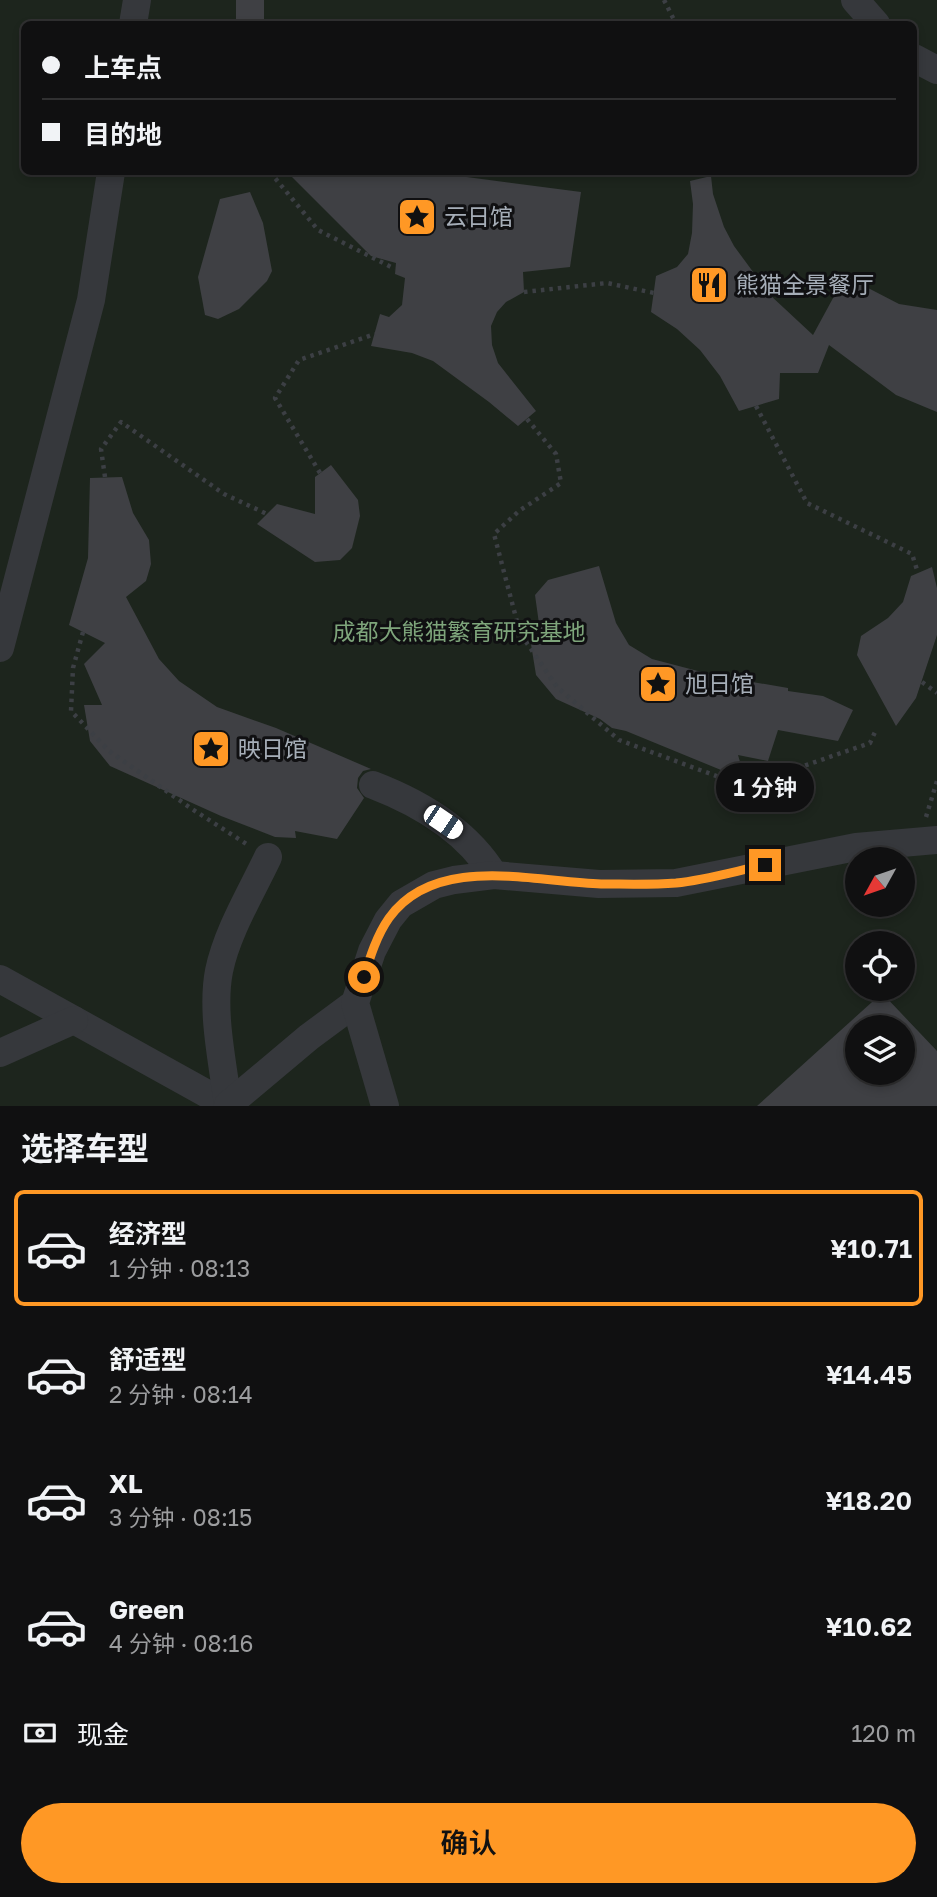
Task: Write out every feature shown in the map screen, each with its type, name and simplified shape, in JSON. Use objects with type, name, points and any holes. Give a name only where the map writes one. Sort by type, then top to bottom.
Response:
[{"type":"lane","points":[[134,21],[137,0]]},
{"type":"lane","points":[[855,0],[873,21]]},
{"type":"lane","points":[[917,60],[937,70]]},
{"type":"lane","points":[[0,648],[91,300],[111,175]]},
{"type":"lane","points":[[373,785],[402,796],[456,832],[494,875]]},
{"type":"lane","points":[[228,1106],[309,1037],[355,1003],[373,951],[388,920],[401,904],[434,885],[494,875],[599,884],[676,883],[856,847],[928,840]]},
{"type":"lane","points":[[228,1106],[219,1034],[219,972],[228,943],[268,857]]},
{"type":"lane","points":[[0,979],[228,1106]]},
{"type":"lane","points":[[355,1003],[385,1106]]},
{"type":"lane","points":[[0,1053],[74,1020]]},
{"type":"path","points":[[664,0],[674,21]]},
{"type":"path","points":[[272,175],[318,230],[395,269]]},
{"type":"path","points":[[524,292],[607,283],[654,293]]},
{"type":"path","points":[[320,473],[275,398],[299,360],[375,334]]},
{"type":"path","points":[[756,406],[807,503],[912,554],[918,573]]},
{"type":"path","points":[[527,419],[556,454],[561,483],[519,511],[494,534],[520,634],[557,687],[619,740],[727,780],[792,770],[870,743],[876,732]]},
{"type":"path","points":[[105,477],[101,449],[121,422],[224,494],[267,514]]},
{"type":"path","points":[[83,632],[73,668],[71,711],[109,751],[192,810],[268,857]]},
{"type":"path","points":[[922,682],[937,693]]},
{"type":"path","points":[[928,840],[937,781]]},
{"type":"green space","name":"成都大熊猫繁育研究基地","points":[[0,0],[937,0],[937,1106],[0,1106]]},
{"type":"building","points":[[236,0],[264,0],[264,21],[236,21]]},
{"type":"building","points":[[290,175],[452,175],[581,192],[570,267],[523,272],[524,292],[506,302],[497,312],[491,326],[492,345],[498,363],[536,411],[518,426],[433,361],[412,353],[371,346],[380,314],[389,317],[402,305],[405,278],[395,274],[396,263],[371,256]]},
{"type":"building","name":"熊猫全景餐厅","points":[[711,176],[713,194],[724,227],[734,246],[770,295],[813,335],[845,276],[899,304],[937,310],[937,412],[896,395],[829,345],[818,373],[780,373],[779,399],[739,411],[720,376],[700,350],[677,329],[651,312],[656,276],[677,267],[688,254],[693,204],[690,181]]},
{"type":"building","points":[[250,192],[263,223],[272,271],[267,281],[239,309],[218,319],[205,315],[198,277],[220,199]]},
{"type":"building","points":[[331,465],[358,500],[360,516],[352,548],[340,560],[315,562],[257,524],[277,504],[315,514],[315,477]]},
{"type":"building","points":[[122,477],[133,513],[149,540],[151,564],[146,581],[126,597],[159,659],[179,681],[217,707],[276,728],[371,769],[363,771],[358,778],[357,788],[364,798],[337,839],[295,831],[296,838],[275,837],[221,816],[110,766],[90,741],[84,705],[102,705],[84,664],[105,643],[69,625],[88,558],[90,478]]},
{"type":"building","points":[[599,566],[616,623],[629,645],[652,659],[717,676],[823,696],[853,710],[838,741],[778,730],[768,761],[738,755],[743,772],[721,770],[626,731],[612,728],[600,719],[556,699],[536,675],[530,638],[541,638],[535,595],[548,580]]},
{"type":"building","points":[[932,567],[937,588],[937,635],[916,698],[896,726],[857,655],[861,636],[888,618],[903,602],[911,576]]},
{"type":"building","points":[[873,1001],[890,1001],[903,1015],[858,1015]]},
{"type":"building","points":[[845,1026],[845,1085],[915,1085],[915,1028],[937,1051],[937,1106],[757,1106]]},
{"type":"place","name":"云日馆","points":[[417,217]]},
{"type":"place","name":"熊猫全景餐厅","points":[[709,285]]},
{"type":"place","name":"旭日馆","points":[[658,684]]},
{"type":"place","name":"映日馆","points":[[211,749]]},
{"type":"route","points":[[364,977],[388,920],[401,904],[434,885],[494,875],[599,884],[676,883],[765,865]]}]
